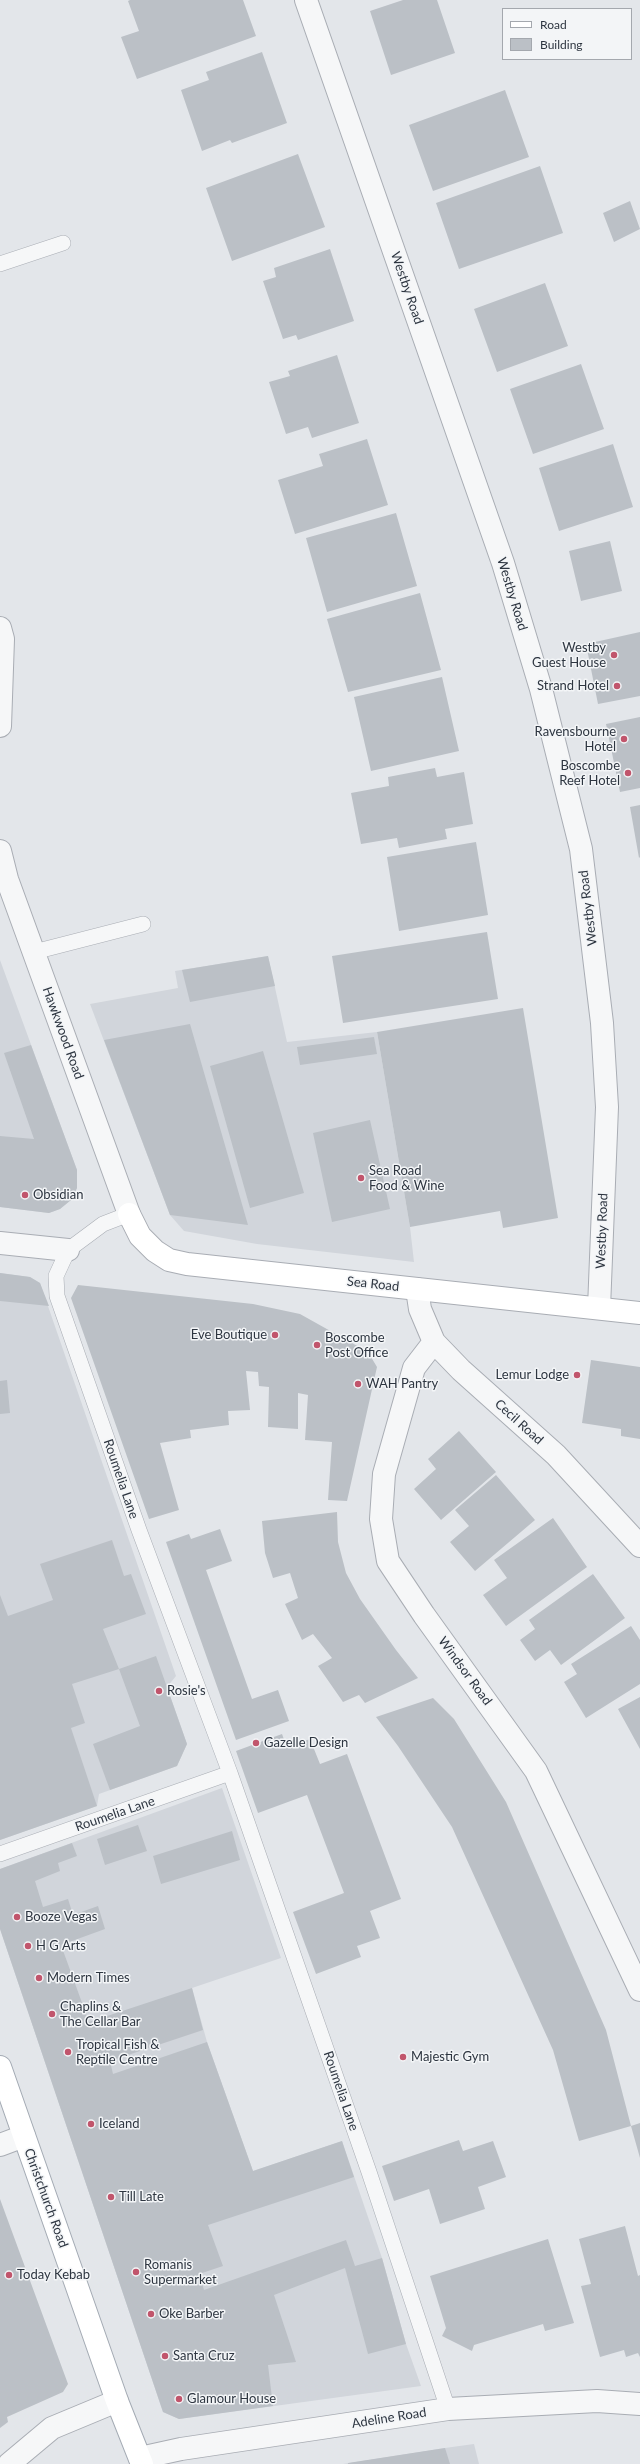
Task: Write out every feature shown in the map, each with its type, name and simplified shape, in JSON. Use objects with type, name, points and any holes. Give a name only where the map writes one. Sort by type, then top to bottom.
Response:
[{"type":"street","name":"Westby Road","points":[[306,0],[503,563],[541,689],[581,849],[602,1023],[607,1107],[599,1308]]},
{"type":"street","points":[[0,628],[3,647],[0,726]]},
{"type":"street","name":"Hawkwood Road","points":[[0,851],[4,881],[34,952],[129,1214]]},
{"type":"street","name":"Sea Road","points":[[129,1214],[140,1236],[155,1251],[169,1260],[640,1313]]},
{"type":"street","points":[[0,1243],[60,1249]]},
{"type":"street","name":"Cecil Road","points":[[417,1289],[420,1310],[434,1342],[461,1370],[556,1455],[640,1546]]},
{"type":"street","name":"Windsor Road","points":[[434,1342],[414,1368],[384,1474],[381,1519],[388,1560],[424,1615],[536,1770],[640,1990]]},
{"type":"street","name":"Christchurch Road","points":[[0,2067],[117,2401],[141,2461]]},
{"type":"street","points":[[0,2145],[24,2136]]},
{"type":"street","points":[[10,2464],[52,2428],[117,2401]]},
{"type":"street","name":"Adeline Road","points":[[141,2461],[181,2449],[448,2409],[597,2401],[640,2404]]},
{"type":"lane","points":[[0,264],[63,243]]},
{"type":"lane","points":[[34,952],[143,924]]},
{"type":"lane","name":"Roumelia Lane","points":[[129,1214],[103,1224],[60,1249],[56,1276],[57,1296],[139,1530],[230,1773],[369,2172],[448,2409]]},
{"type":"lane","name":"Roumelia Lane","points":[[0,1854],[230,1773]]},
{"type":"shaded area","points":[[268,956],[287,1042],[377,1032],[410,1227],[414,1262],[257,1244],[184,1231],[170,1215],[90,1004],[178,988],[175,971]]},
{"type":"shaded area","points":[[0,960],[77,1170],[77,1188],[71,1200],[60,1209],[49,1213],[0,1207]]},
{"type":"shaded area","points":[[0,1273],[30,1277],[40,1283],[176,1676],[167,1687],[187,1744],[177,1766],[99,1794],[97,1806],[0,1840]]},
{"type":"shaded area","points":[[222,1788],[281,1958],[192,1988],[207,2042],[253,2171],[342,2141],[382,2258],[406,2344],[421,2386],[179,2419],[163,2412],[0,1929],[0,1869]]},
{"type":"shaded area","points":[[474,2444],[479,2464],[343,2464],[445,2448]]},
{"type":"building","points":[[243,0],[256,36],[137,79],[121,37],[139,31],[128,1]]},
{"type":"building","points":[[403,0],[437,0],[455,53],[391,75],[370,11]]},
{"type":"building","points":[[262,52],[287,123],[232,143],[230,140],[202,151],[181,90],[209,80],[206,72]]},
{"type":"building","points":[[505,90],[529,157],[433,191],[409,125]]},
{"type":"building","points":[[298,154],[325,227],[232,261],[206,188]]},
{"type":"building","points":[[540,166],[563,233],[459,269],[436,203]]},
{"type":"building","points":[[630,201],[640,229],[614,242],[603,213]]},
{"type":"building","points":[[330,249],[354,321],[298,340],[296,335],[283,339],[263,281],[276,277],[274,268]]},
{"type":"building","points":[[545,283],[568,346],[497,372],[474,309]]},
{"type":"building","points":[[337,355],[359,423],[312,438],[308,427],[286,434],[269,382],[290,376],[288,371]]},
{"type":"building","points":[[581,364],[604,429],[533,454],[510,389]]},
{"type":"building","points":[[367,439],[388,505],[295,534],[278,480],[323,466],[319,454]]},
{"type":"building","points":[[613,444],[633,507],[559,531],[539,468]]},
{"type":"building","points":[[396,513],[417,586],[327,612],[306,538]]},
{"type":"building","points":[[610,541],[622,591],[581,601],[569,551]]},
{"type":"building","points":[[420,593],[441,670],[348,692],[327,619]]},
{"type":"building","points":[[640,632],[640,696],[598,704],[586,644]]},
{"type":"building","points":[[442,677],[459,751],[371,771],[354,697]]},
{"type":"building","points":[[640,717],[640,788],[620,792],[606,724]]},
{"type":"building","points":[[435,768],[437,777],[464,772],[473,824],[445,829],[447,839],[399,848],[397,838],[361,844],[351,793],[389,786],[388,777]]},
{"type":"building","points":[[640,805],[640,857],[639,858],[630,807]]},
{"type":"building","points":[[476,842],[488,915],[399,931],[387,857]]},
{"type":"building","points":[[487,932],[498,999],[343,1023],[332,956]]},
{"type":"building","points":[[268,956],[275,986],[190,1002],[182,970]]},
{"type":"building","points":[[523,1008],[558,1218],[503,1228],[500,1211],[410,1227],[377,1032]]},
{"type":"building","points":[[190,1024],[248,1225],[170,1215],[104,1040]]},
{"type":"building","points":[[374,1037],[377,1054],[300,1065],[297,1047]]},
{"type":"building","points":[[31,1045],[77,1170],[77,1188],[71,1200],[60,1209],[49,1213],[0,1207],[0,1136],[34,1139],[4,1053]]},
{"type":"building","points":[[263,1051],[304,1193],[250,1208],[210,1066]]},
{"type":"building","points":[[370,1120],[390,1209],[332,1222],[313,1133]]},
{"type":"building","points":[[0,1273],[30,1277],[40,1283],[49,1306],[0,1301]]},
{"type":"building","points":[[78,1285],[253,1304],[300,1314],[368,1352],[377,1367],[347,1501],[328,1500],[332,1442],[305,1440],[308,1395],[298,1393],[298,1429],[268,1427],[269,1387],[259,1386],[258,1372],[246,1371],[250,1410],[228,1411],[229,1425],[190,1430],[191,1438],[160,1443],[179,1510],[149,1519],[71,1298]]},
{"type":"building","name":"Lemur Lodge","points":[[591,1360],[640,1367],[640,1439],[621,1436],[621,1429],[582,1423]]},
{"type":"building","points":[[7,1380],[10,1413],[0,1414],[0,1381]]},
{"type":"building","points":[[459,1431],[496,1472],[441,1520],[414,1489],[436,1469],[428,1459]]},
{"type":"building","points":[[496,1475],[535,1520],[475,1571],[450,1542],[469,1526],[455,1510]]},
{"type":"building","points":[[337,1512],[338,1542],[346,1573],[360,1599],[418,1678],[365,1703],[359,1695],[343,1702],[318,1666],[332,1658],[313,1634],[302,1640],[285,1604],[298,1598],[290,1573],[273,1578],[265,1553],[262,1521]]},
{"type":"building","points":[[553,1518],[587,1567],[506,1626],[483,1595],[507,1578],[494,1560]]},
{"type":"building","points":[[220,1529],[232,1561],[206,1570],[252,1699],[278,1690],[289,1721],[236,1740],[166,1542],[189,1534],[191,1539]]},
{"type":"building","points":[[112,1540],[124,1576],[131,1574],[146,1614],[103,1629],[119,1669],[72,1684],[85,1723],[71,1728],[97,1806],[0,1840],[0,1595],[8,1616],[53,1600],[40,1564]]},
{"type":"building","points":[[593,1574],[625,1618],[561,1665],[550,1650],[535,1661],[520,1640],[535,1629],[529,1620]]},
{"type":"building","points":[[631,1626],[640,1640],[640,1684],[586,1718],[564,1682],[577,1674],[571,1664]]},
{"type":"building","points":[[156,1656],[187,1744],[177,1766],[110,1790],[93,1744],[140,1726],[119,1669]]},
{"type":"building","points":[[640,1697],[640,1749],[618,1709]]},
{"type":"building","points":[[433,1698],[454,1719],[506,1802],[606,2030],[631,2126],[579,2141],[553,2050],[452,1827],[398,1746],[376,1717]]},
{"type":"building","points":[[282,1734],[287,1748],[310,1739],[320,1764],[347,1754],[401,1899],[370,1911],[380,1938],[357,1946],[361,1957],[316,1974],[293,1912],[344,1893],[307,1795],[258,1813],[236,1751]]},
{"type":"building","points":[[138,1825],[147,1851],[105,1865],[97,1839]]},
{"type":"building","points":[[232,1831],[240,1860],[161,1884],[153,1856]]},
{"type":"building","points":[[72,1843],[77,1856],[58,1863],[60,1871],[35,1881],[43,1907],[68,1899],[73,1915],[98,1906],[105,1929],[61,1945],[89,2022],[192,1988],[203,2030],[110,2061],[113,2074],[207,2042],[253,2171],[342,2141],[354,2177],[208,2225],[223,2266],[199,2274],[204,2290],[346,2240],[355,2266],[382,2258],[406,2344],[368,2354],[345,2268],[274,2295],[296,2362],[268,2365],[273,2406],[179,2419],[163,2412],[0,1929],[0,1869]]},
{"type":"building","points":[[640,2123],[640,2158],[631,2126]]},
{"type":"building","points":[[459,2140],[463,2151],[493,2141],[506,2177],[478,2187],[485,2209],[440,2224],[429,2189],[394,2201],[382,2166]]},
{"type":"building","points":[[0,2199],[68,2384],[63,2392],[7,2417],[8,2422],[0,2428]]},
{"type":"building","points":[[625,2226],[638,2276],[640,2275],[640,2357],[638,2353],[626,2357],[624,2350],[600,2357],[581,2286],[591,2284],[579,2239]]},
{"type":"building","points":[[548,2239],[574,2323],[545,2331],[543,2324],[474,2345],[472,2351],[442,2336],[446,2328],[430,2276]]},
{"type":"building","points":[[445,2448],[450,2464],[348,2464],[348,2463]]},
{"type":"place","name":"Westby Guest House","points":[[614,655]]},
{"type":"place","name":"Strand Hotel","points":[[617,686]]},
{"type":"place","name":"Ravensbourne Hotel","points":[[624,739]]},
{"type":"place","name":"Boscombe Reef Hotel","points":[[628,773]]},
{"type":"place","name":"Sea Road Food & Wine","points":[[361,1178]]},
{"type":"place","name":"Obsidian","points":[[25,1195]]},
{"type":"place","name":"Eve Boutique","points":[[275,1335]]},
{"type":"place","name":"Boscombe Post Office","points":[[317,1345]]},
{"type":"place","name":"Lemur Lodge","points":[[577,1375]]},
{"type":"place","name":"WAH Pantry","points":[[358,1384]]},
{"type":"place","name":"Rosie's","points":[[159,1691]]},
{"type":"place","name":"Gazelle Design","points":[[256,1743]]},
{"type":"place","name":"Booze Vegas","points":[[17,1917]]},
{"type":"place","name":"H G Arts","points":[[28,1946]]},
{"type":"place","name":"Modern Times","points":[[39,1978]]},
{"type":"place","name":"Chaplins & The Cellar Bar","points":[[52,2014]]},
{"type":"place","name":"Tropical Fish & Reptile Centre","points":[[68,2052]]},
{"type":"place","name":"Majestic Gym","points":[[403,2057]]},
{"type":"place","name":"Iceland","points":[[91,2124]]},
{"type":"place","name":"Till Late","points":[[111,2197]]},
{"type":"place","name":"Romanis Supermarket","points":[[136,2272]]},
{"type":"place","name":"Today Kebab","points":[[9,2275]]},
{"type":"place","name":"Oke Barber","points":[[151,2314]]},
{"type":"place","name":"Santa Cruz","points":[[165,2356]]},
{"type":"place","name":"Glamour House","points":[[179,2399]]}]
